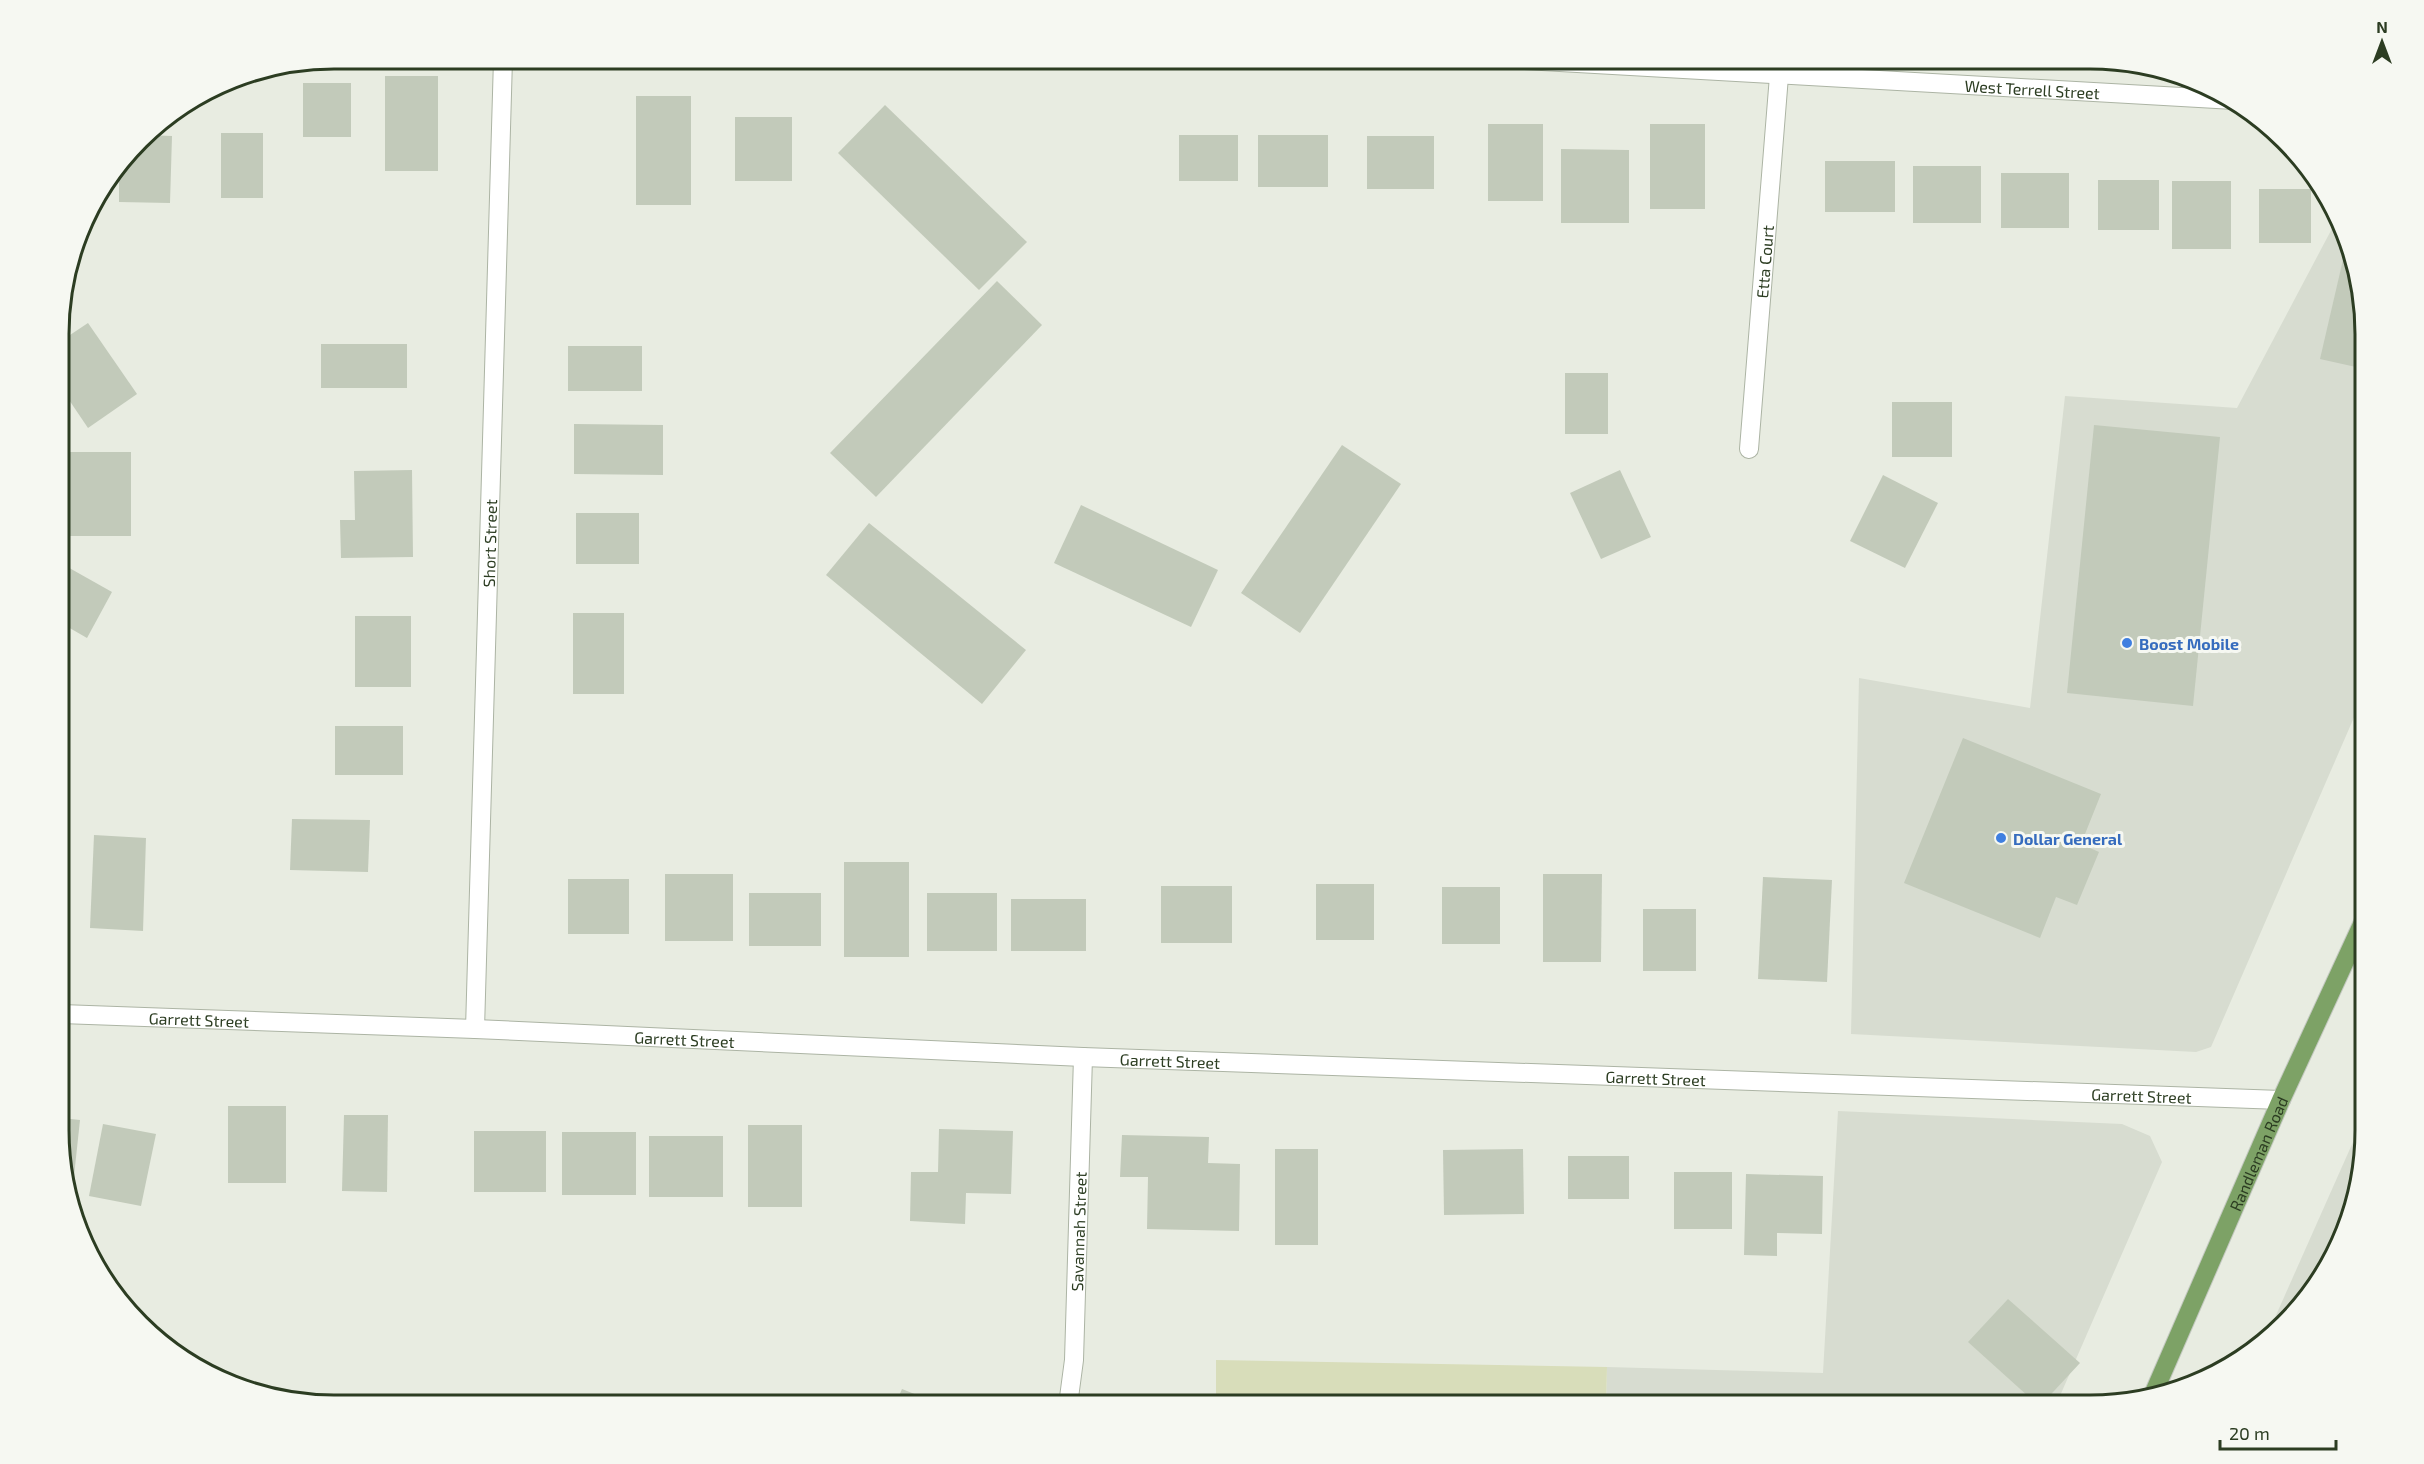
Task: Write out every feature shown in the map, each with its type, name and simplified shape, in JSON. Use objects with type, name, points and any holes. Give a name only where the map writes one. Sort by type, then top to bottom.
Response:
[{"type":"main road","name":"Randleman Road","points":[[2157,1386],[2281,1100],[2355,940]]},
{"type":"street","name":"Short Street","points":[[475,1029],[503,69]]},
{"type":"street","name":"West Terrell Street","points":[[1674,69],[2212,99]]},
{"type":"street","name":"Etta Court","points":[[1749,449],[1779,76]]},
{"type":"street","name":"Garrett Street","points":[[69,1014],[475,1029],[1083,1057],[2281,1100]]},
{"type":"street","name":"Savannah Street","points":[[1069,1395],[1074,1360],[1083,1057]]},
{"type":"shaded area","points":[[2333,227],[2350,282],[2355,334],[2355,715],[2211,1047],[2196,1052],[1851,1034],[1859,678],[2030,708],[2065,396],[2237,408]]},
{"type":"shaded area","points":[[1838,1111],[2122,1124],[2150,1136],[2162,1162],[2060,1395],[1606,1395],[1607,1367],[1823,1373]]},
{"type":"shaded area","points":[[2354,1139],[2350,1182],[2341,1215],[2328,1247],[2300,1291],[2274,1320]]},
{"type":"green space","points":[[1216,1360],[1607,1367],[1606,1395],[1216,1395]]},
{"type":"building","points":[[385,76],[438,76],[438,171],[385,171]]},
{"type":"building","points":[[303,83],[351,83],[351,137],[303,137]]},
{"type":"building","points":[[636,96],[691,96],[691,205],[636,205]]},
{"type":"building","points":[[885,105],[1027,242],[979,290],[838,153]]},
{"type":"building","points":[[735,117],[792,117],[792,181],[735,181]]},
{"type":"building","points":[[1488,124],[1543,124],[1543,201],[1488,201]]},
{"type":"building","points":[[1650,124],[1705,124],[1705,209],[1650,209]]},
{"type":"building","points":[[221,133],[263,133],[263,198],[221,198]]},
{"type":"building","points":[[159,135],[172,136],[170,203],[119,202],[119,180],[135,159]]},
{"type":"building","points":[[1179,135],[1238,135],[1238,181],[1179,181]]},
{"type":"building","points":[[1258,135],[1328,135],[1328,187],[1258,187]]},
{"type":"building","points":[[1367,136],[1434,136],[1434,189],[1367,189]]},
{"type":"building","points":[[1561,149],[1629,150],[1629,223],[1561,223]]},
{"type":"building","points":[[1825,161],[1895,161],[1895,212],[1825,212]]},
{"type":"building","points":[[1913,166],[1981,166],[1981,223],[1913,223]]},
{"type":"building","points":[[2001,173],[2069,173],[2069,228],[2001,228]]},
{"type":"building","points":[[2098,180],[2159,180],[2159,230],[2098,230]]},
{"type":"building","points":[[2172,181],[2231,181],[2231,249],[2172,249]]},
{"type":"building","points":[[2259,189],[2311,189],[2311,243],[2259,243]]},
{"type":"building","points":[[2343,257],[2353,300],[2355,367],[2320,359]]},
{"type":"building","points":[[997,281],[1042,325],[876,497],[830,453]]},
{"type":"building","points":[[88,323],[137,394],[88,428],[69,400],[69,336]]},
{"type":"building","points":[[321,344],[407,344],[407,388],[321,388]]},
{"type":"building","points":[[568,346],[642,346],[642,391],[568,391]]},
{"type":"building","points":[[1565,373],[1608,373],[1608,434],[1565,434]]},
{"type":"building","points":[[1892,402],[1952,402],[1952,457],[1892,457]]},
{"type":"building","points":[[574,424],[663,425],[663,475],[574,474]]},
{"type":"building","points":[[2094,425],[2220,437],[2193,706],[2067,693]]},
{"type":"building","points":[[1342,445],[1401,484],[1300,633],[1241,593]]},
{"type":"building","points":[[69,452],[131,452],[131,536],[69,536]]},
{"type":"building","points":[[412,470],[413,557],[341,558],[340,520],[355,520],[354,471]]},
{"type":"building","points":[[1620,470],[1651,537],[1601,559],[1570,493]]},
{"type":"building","points":[[1883,475],[1938,503],[1905,568],[1850,541]]},
{"type":"building","points":[[1081,505],[1218,570],[1191,627],[1054,563]]},
{"type":"building","points":[[576,513],[639,513],[639,564],[576,564]]},
{"type":"building","points":[[869,523],[1026,650],[982,704],[826,575]]},
{"type":"building","points":[[69,568],[112,592],[87,638],[69,628]]},
{"type":"building","points":[[573,613],[624,613],[624,694],[573,694]]},
{"type":"building","points":[[355,616],[411,616],[411,687],[355,687]]},
{"type":"building","points":[[335,726],[403,726],[403,775],[335,775]]},
{"type":"building","points":[[1963,738],[2101,794],[2081,844],[2099,852],[2077,905],[2056,897],[2040,938],[1904,883]]},
{"type":"building","points":[[292,819],[370,820],[368,872],[290,870]]},
{"type":"building","points":[[94,835],[146,838],[143,931],[90,928]]},
{"type":"building","points":[[844,862],[909,862],[909,957],[844,957]]},
{"type":"building","points":[[665,874],[733,874],[733,941],[665,941]]},
{"type":"building","points":[[1543,874],[1602,874],[1601,962],[1543,962]]},
{"type":"building","points":[[1763,877],[1832,880],[1827,982],[1758,979]]},
{"type":"building","points":[[568,879],[629,879],[629,934],[568,934]]},
{"type":"building","points":[[1316,884],[1374,884],[1374,940],[1316,940]]},
{"type":"building","points":[[1161,886],[1232,886],[1232,943],[1161,943]]},
{"type":"building","points":[[1442,887],[1500,887],[1500,944],[1442,944]]},
{"type":"building","points":[[749,893],[821,893],[821,946],[749,946]]},
{"type":"building","points":[[927,893],[997,893],[997,951],[927,951]]},
{"type":"building","points":[[1011,899],[1086,899],[1086,951],[1011,951]]},
{"type":"building","points":[[1643,909],[1696,909],[1696,971],[1643,971]]},
{"type":"building","points":[[228,1106],[286,1106],[286,1183],[228,1183]]},
{"type":"building","points":[[344,1115],[388,1115],[387,1192],[342,1191]]},
{"type":"building","points":[[69,1119],[80,1120],[74,1180]]},
{"type":"building","points":[[103,1124],[156,1134],[141,1206],[89,1196]]},
{"type":"building","points":[[748,1125],[802,1125],[802,1207],[748,1207]]},
{"type":"building","points":[[939,1129],[1013,1131],[1011,1194],[966,1193],[965,1224],[910,1221],[911,1172],[938,1172]]},
{"type":"building","points":[[474,1131],[546,1131],[546,1192],[474,1192]]},
{"type":"building","points":[[562,1132],[636,1132],[636,1195],[562,1195]]},
{"type":"building","points":[[1122,1135],[1209,1137],[1208,1163],[1240,1164],[1239,1231],[1147,1229],[1148,1177],[1120,1177]]},
{"type":"building","points":[[649,1136],[723,1136],[723,1197],[649,1197]]},
{"type":"building","points":[[1275,1149],[1318,1149],[1318,1245],[1275,1245]]},
{"type":"building","points":[[1523,1149],[1524,1214],[1444,1215],[1443,1150]]},
{"type":"building","points":[[1568,1156],[1629,1156],[1629,1199],[1568,1199]]},
{"type":"building","points":[[1674,1172],[1732,1172],[1732,1229],[1674,1229]]},
{"type":"building","points":[[1746,1174],[1823,1176],[1822,1234],[1777,1233],[1777,1256],[1744,1255]]},
{"type":"building","points":[[2008,1299],[2080,1363],[2050,1395],[2027,1395],[1968,1342]]},
{"type":"building","points":[[902,1389],[917,1395],[899,1395]]},
{"type":"place","name":"Boost Mobile","points":[[2127,643]]},
{"type":"place","name":"Dollar General","points":[[2001,838]]}]
